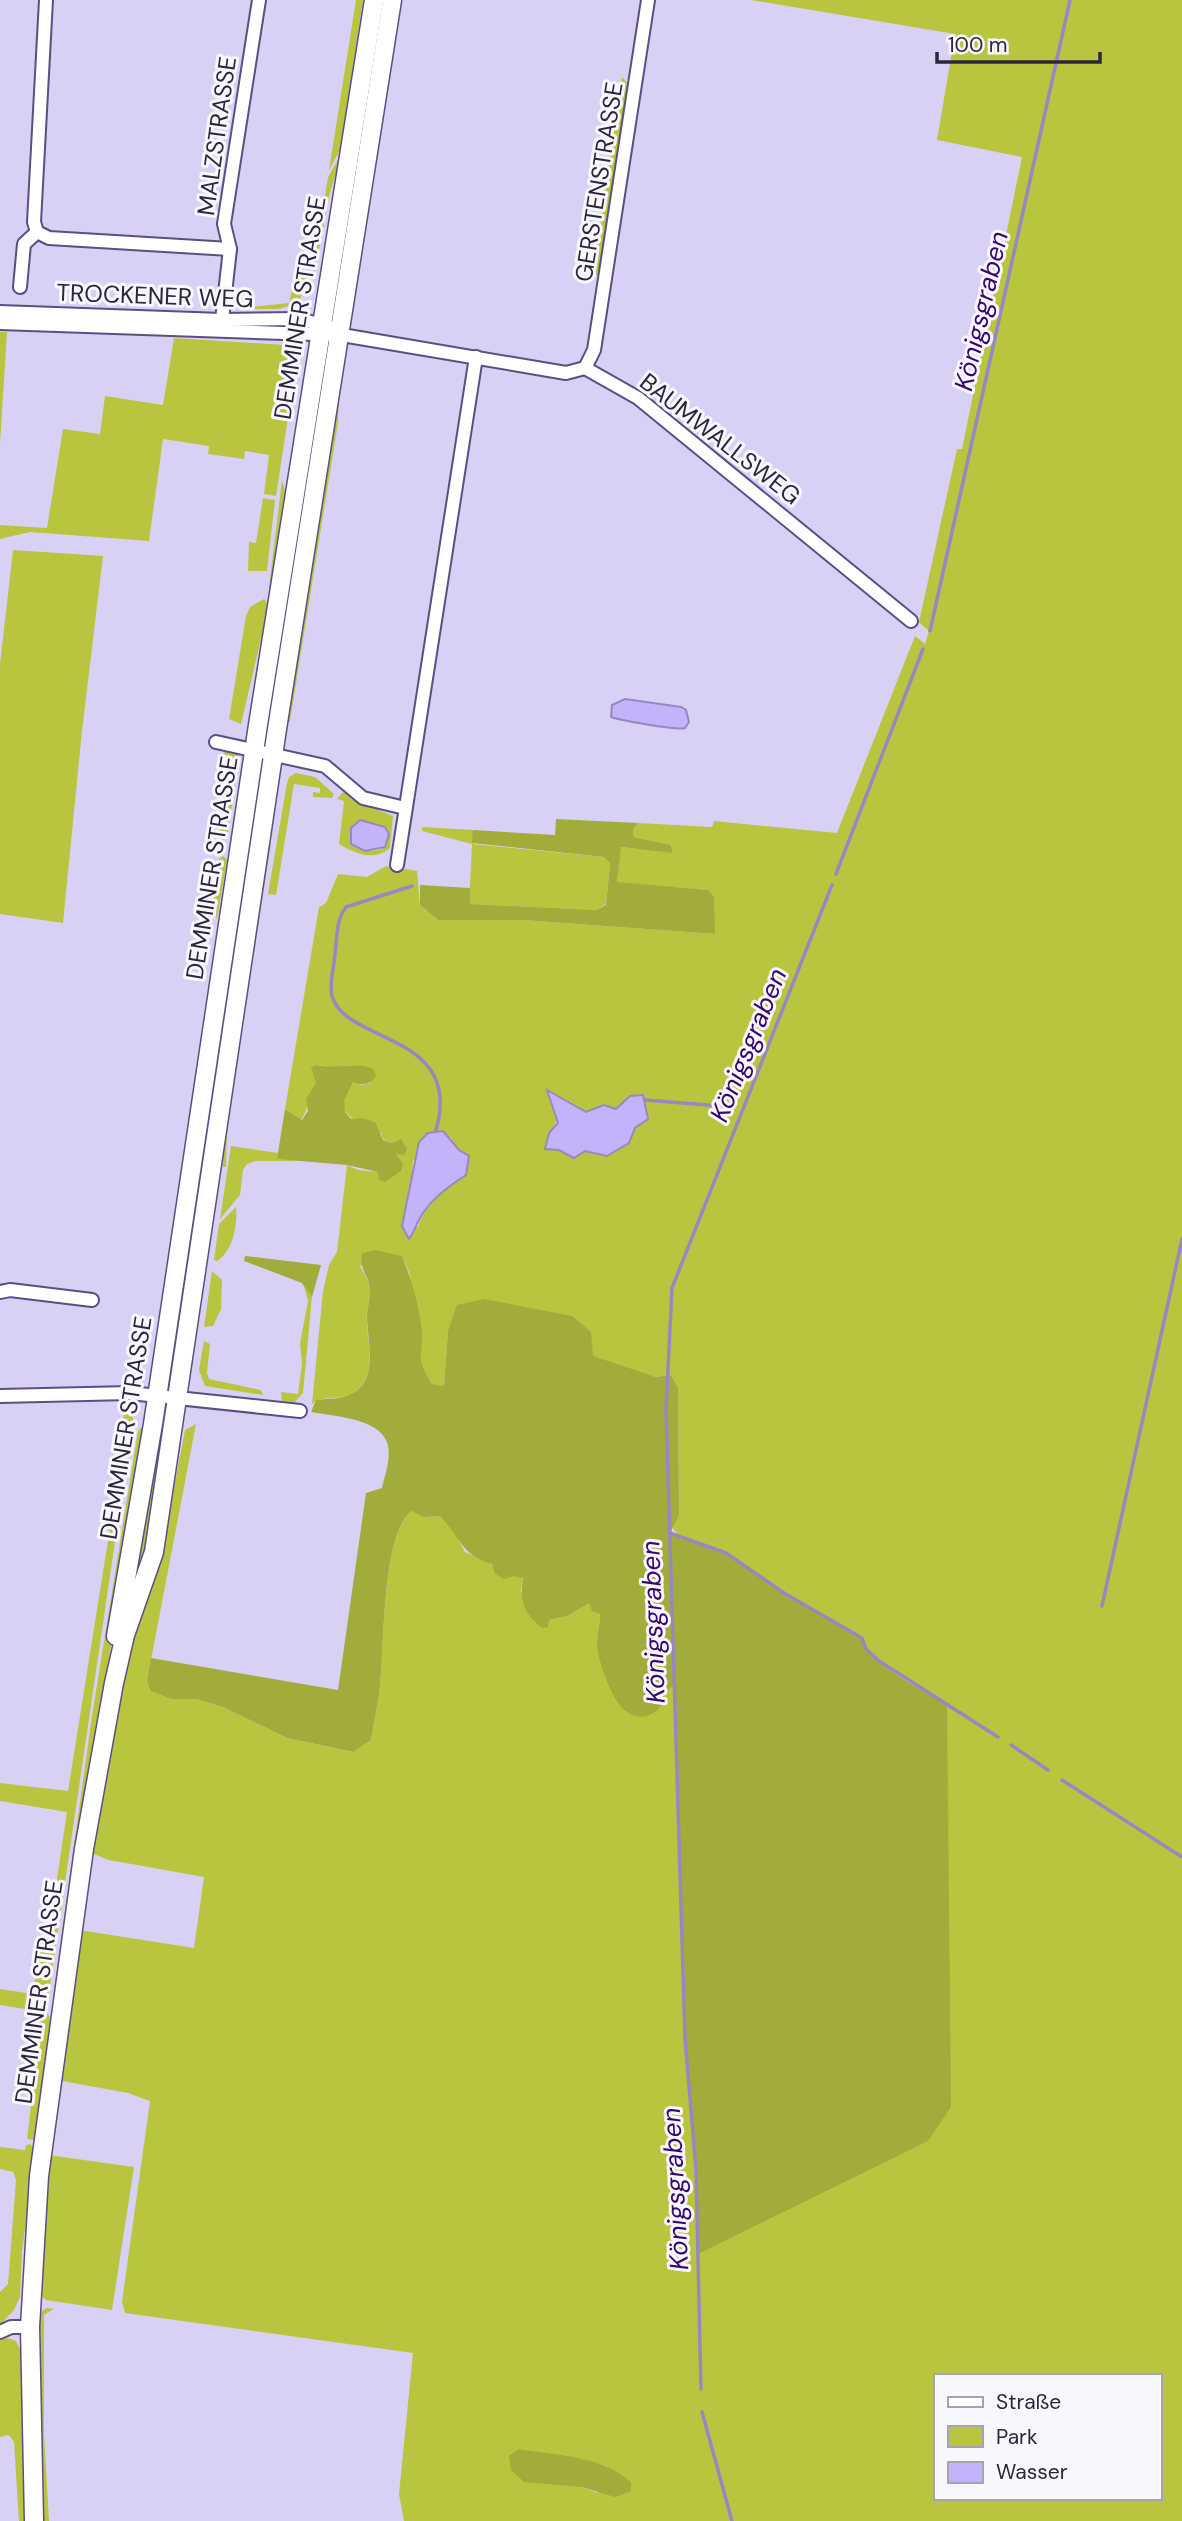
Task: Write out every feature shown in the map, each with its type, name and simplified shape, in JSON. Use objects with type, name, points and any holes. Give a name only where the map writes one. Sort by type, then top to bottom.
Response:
[{"type":"main road","name":"DEMMINER STRASSE","points":[[34,2521],[31,2290],[50,2079],[102,1744],[111,1667],[157,1396],[255,749],[374,0]]},
{"type":"main road","name":"DEMMINER STRASSE","points":[[102,1744],[122,1646],[154,1552],[274,754],[342,335],[392,0]]},
{"type":"street","points":[[46,0],[34,222],[37,232],[49,238],[230,249]]},
{"type":"street","name":"MALZSTRASSE","points":[[222,320],[230,249],[224,224],[259,0]]},
{"type":"street","name":"GERSTENSTRASSE","points":[[585,368],[594,350],[648,0]]},
{"type":"street","points":[[20,287],[24,244],[37,232]]},
{"type":"street","name":"TROCKENER WEG","points":[[0,312],[222,320],[300,319],[342,335]]},
{"type":"street","name":"TROCKENER WEG","points":[[0,323],[322,328]]},
{"type":"street","points":[[342,335],[566,373],[585,368]]},
{"type":"street","points":[[397,865],[475,357]]},
{"type":"street","name":"BAUMWALLSWEG","points":[[585,368],[638,398],[911,621]]},
{"type":"street","points":[[216,742],[325,766],[363,798],[405,808]]},
{"type":"street","points":[[0,1292],[9,1290],[92,1300]]},
{"type":"street","points":[[0,1396],[114,1393],[178,1398]]},
{"type":"street","name":"DEMMINER STRASSE","points":[[178,1398],[300,1411]]},
{"type":"street","points":[[0,2332],[12,2327],[30,2328]]},
{"type":"green space","points":[[356,0],[363,0],[340,150],[329,170]]},
{"type":"green space","points":[[751,0],[1182,0],[1182,2521],[404,2521],[399,2494],[413,2353],[125,2313],[122,2302],[150,2101],[128,2093],[57,2080],[79,1930],[194,1948],[204,1877],[109,1860],[91,1853],[118,1682],[161,1556],[185,1430],[196,1424],[147,1681],[172,1699],[196,1699],[223,1707],[287,1738],[352,1752],[371,1740],[380,1686],[389,1568],[401,1525],[411,1511],[423,1517],[440,1516],[454,1531],[465,1552],[523,1578],[521,1591],[549,1620],[567,1616],[589,1602],[600,1614],[597,1642],[619,1704],[664,1694],[675,1683],[685,2038],[696,2170],[698,2253],[947,1705],[879,1661],[866,1649],[726,1553],[679,1536],[672,1527],[679,1514],[678,1387],[671,1375],[656,1377],[448,1331],[444,1386],[432,1384],[418,1360],[422,1332],[409,1272],[402,1256],[360,1266],[370,1289],[367,1322],[370,1353],[364,1382],[352,1394],[322,1399],[312,1404],[323,1291],[329,1265],[337,1252],[347,1165],[358,1170],[378,1172],[385,1182],[393,1174],[396,1159],[393,1143],[383,1139],[381,1133],[348,1115],[344,1108],[346,1092],[353,1082],[362,1085],[371,1083],[351,1065],[341,1069],[317,1065],[317,1083],[301,1120],[285,1109],[319,907],[326,903],[338,874],[367,877],[386,866],[417,871],[420,905],[438,920],[523,920],[715,934],[708,890],[617,883],[620,847],[673,852],[671,845],[634,837],[633,829],[638,823],[712,827],[714,821],[837,833],[915,636],[925,644],[929,631],[919,622],[957,449],[962,449],[1022,157],[937,140],[955,34]],"holes":[[[643,1095],[648,1119],[635,1128],[629,1143],[607,1156],[585,1151],[574,1158],[559,1150],[546,1149],[567,1100],[586,1112],[604,1105],[616,1109],[630,1096]],[[450,1137],[459,1150],[466,1175],[431,1204],[418,1227],[402,1226],[411,1191],[413,1161]],[[519,2449],[554,2456],[598,2493],[581,2487]]]},
{"type":"green space","points":[[622,77],[629,85],[601,275],[593,275]]},
{"type":"green space","points":[[343,151],[330,192],[315,271],[313,270],[328,177]]},
{"type":"green space","points":[[297,269],[308,271],[299,303],[278,309],[233,309],[289,303]]},
{"type":"green space","points":[[0,332],[7,332],[0,444]]},
{"type":"green space","points":[[174,338],[286,345],[298,352],[276,496],[264,494],[269,455],[245,451],[244,459],[208,454],[209,446],[163,439],[149,541],[30,532],[0,539],[0,525],[47,528],[63,429],[100,434],[105,396],[163,405]]},
{"type":"green space","points":[[322,373],[325,374],[278,679],[277,657]]},
{"type":"green space","points":[[339,387],[338,423],[290,721],[287,724]]},
{"type":"green space","points":[[282,480],[285,491],[271,590],[269,588]]},
{"type":"green space","points":[[263,498],[275,500],[267,571],[248,571],[249,542],[256,543]]},
{"type":"green space","points":[[13,550],[103,556],[63,923],[0,914],[0,664]]},
{"type":"green space","points":[[264,599],[267,603],[264,626],[241,724],[229,719],[246,616],[250,607]]},
{"type":"green space","points":[[226,751],[239,754],[227,839],[223,840],[211,832],[220,832],[231,756],[223,754]]},
{"type":"green space","points":[[259,772],[262,772],[252,859],[177,1366],[172,1365],[186,1277],[186,1245]]},
{"type":"green space","points":[[296,773],[315,777],[334,794],[332,798],[313,797],[313,792],[320,793],[320,788],[294,784],[276,895],[268,894],[287,783],[289,777]]},
{"type":"green space","points":[[344,791],[351,799],[393,816],[390,848],[377,855],[364,855],[339,844],[344,801],[337,799]],"holes":[[[364,821],[388,830],[387,841],[382,849],[372,851],[349,834]]]},
{"type":"green space","points":[[556,819],[638,823],[633,829],[634,837],[671,845],[673,853],[621,847],[617,882],[708,890],[714,897],[715,934],[523,920],[438,920],[420,905],[420,885],[470,888],[470,904],[596,910],[606,905],[610,863],[604,857],[472,843],[473,830],[555,835]]},
{"type":"green space","points":[[422,827],[473,830],[473,844],[604,857],[610,863],[606,904],[596,910],[469,904],[472,844],[422,831]]},
{"type":"green space","points":[[271,843],[227,1124],[226,1167],[223,1167],[221,1151],[267,853]]},
{"type":"green space","points":[[223,856],[227,860],[217,919],[211,908],[219,859]]},
{"type":"green space","points":[[317,1065],[373,1069],[376,1076],[368,1083],[353,1082],[344,1100],[345,1112],[351,1119],[362,1118],[375,1122],[383,1140],[393,1143],[401,1139],[407,1149],[404,1155],[396,1154],[403,1164],[401,1171],[385,1182],[379,1180],[378,1172],[347,1165],[277,1159],[285,1109],[302,1120],[308,1111],[306,1099],[316,1083],[311,1067]]},
{"type":"green space","points":[[231,1146],[278,1153],[277,1159],[304,1161],[256,1161],[247,1164],[243,1170],[240,1195],[220,1219]]},
{"type":"green space","points":[[236,1207],[231,1244],[222,1257],[214,1260],[219,1224]]},
{"type":"green space","points":[[375,1250],[402,1256],[419,1313],[422,1332],[421,1362],[432,1384],[444,1386],[448,1331],[457,1305],[484,1299],[572,1316],[591,1332],[593,1356],[656,1377],[671,1375],[678,1387],[679,1515],[670,1533],[726,1553],[784,1593],[862,1638],[867,1648],[887,1667],[947,1705],[951,2107],[928,2141],[698,2254],[696,2170],[685,2039],[675,1684],[664,1694],[662,1702],[653,1714],[639,1716],[624,1710],[607,1682],[601,1665],[597,1642],[600,1614],[592,1611],[589,1603],[567,1616],[549,1620],[548,1627],[542,1628],[524,1606],[523,1578],[514,1576],[504,1579],[495,1574],[492,1564],[482,1561],[468,1551],[440,1516],[423,1517],[411,1511],[401,1525],[389,1567],[380,1686],[371,1740],[353,1752],[287,1738],[223,1707],[196,1699],[172,1699],[151,1691],[147,1681],[151,1658],[338,1690],[366,1493],[382,1488],[389,1451],[386,1440],[373,1427],[353,1419],[311,1412],[316,1400],[349,1395],[361,1386],[366,1378],[370,1358],[367,1316],[370,1292],[361,1259],[362,1253]]},
{"type":"green space","points":[[245,1256],[321,1265],[312,1297],[302,1283],[244,1261]]},
{"type":"green space","points":[[212,1271],[222,1280],[221,1309],[213,1326],[204,1327]]},
{"type":"green space","points":[[303,1283],[312,1297],[303,1393],[295,1402],[282,1401],[281,1392],[298,1394],[302,1363],[300,1344],[308,1301]]},
{"type":"green space","points":[[204,1341],[210,1344],[207,1373],[209,1379],[261,1390],[263,1395],[205,1386],[199,1370]]},
{"type":"green space","points":[[124,1412],[132,1413],[133,1419],[46,2012],[52,2020],[34,2140],[27,2139],[38,2049],[32,2048],[38,2011],[0,2005],[0,1989],[33,1994],[41,1942],[48,1939],[67,1812],[0,1801],[0,1783],[68,1791],[111,1522]]},
{"type":"green space","points":[[145,1425],[56,2002],[53,1997],[92,1716],[138,1431]]},
{"type":"green space","points":[[158,1429],[162,1430],[148,1540],[141,1564],[137,1559]]},
{"type":"green space","points":[[30,2144],[36,2150],[22,2251],[20,2297],[14,2310],[0,2325],[0,2292],[8,2284],[16,2180],[13,2172],[0,2169],[0,2147],[25,2150],[26,2145]]},
{"type":"green space","points":[[48,2155],[134,2167],[112,2310],[46,2300],[38,2293]]},
{"type":"green space","points":[[46,2308],[54,2309],[44,2315],[44,2434],[49,2521],[41,2521],[39,2338],[40,2313]]},
{"type":"green space","points":[[8,2338],[16,2341],[21,2351],[28,2521],[19,2521],[14,2442],[9,2435],[0,2437],[0,2340]]},
{"type":"green space","points":[[519,2449],[578,2458],[606,2466],[631,2482],[631,2491],[615,2497],[581,2487],[524,2482],[511,2470],[509,2456]]},
{"type":"water","points":[[625,699],[681,707],[686,710],[689,722],[685,728],[680,729],[611,717],[612,705]]},
{"type":"water","points":[[360,820],[385,827],[389,834],[385,847],[365,851],[351,844],[351,828]]},
{"type":"water","points":[[547,1090],[586,1112],[604,1105],[616,1109],[630,1096],[643,1095],[648,1119],[635,1128],[629,1143],[607,1156],[585,1151],[574,1158],[559,1150],[545,1149],[549,1133],[558,1123]]},
{"type":"water","points":[[443,1131],[459,1150],[469,1156],[466,1175],[444,1190],[430,1204],[409,1239],[402,1226],[419,1142],[428,1133]]},
{"type":"waterway","name":"Königsgraben","points":[[930,631],[1070,0]]},
{"type":"waterway","name":"Königsgraben","points":[[836,874],[923,649]]},
{"type":"waterway","name":"Königsgraben","points":[[701,2389],[696,2170],[685,2039],[666,1409],[672,1288],[832,885]]},
{"type":"waterway","points":[[412,886],[346,907],[338,929],[331,991],[341,1012],[419,1057],[433,1074],[440,1098],[436,1130]]},
{"type":"waterway","points":[[645,1100],[720,1106]]},
{"type":"waterway","points":[[1102,1606],[1182,1239]]},
{"type":"waterway","points":[[670,1533],[726,1553],[784,1593],[862,1638],[866,1649],[879,1661],[998,1737]]},
{"type":"waterway","points":[[1011,1745],[1048,1770]]},
{"type":"waterway","points":[[1062,1780],[1182,1857]]},
{"type":"waterway","name":"Königsgraben","points":[[702,2412],[732,2521]]}]
